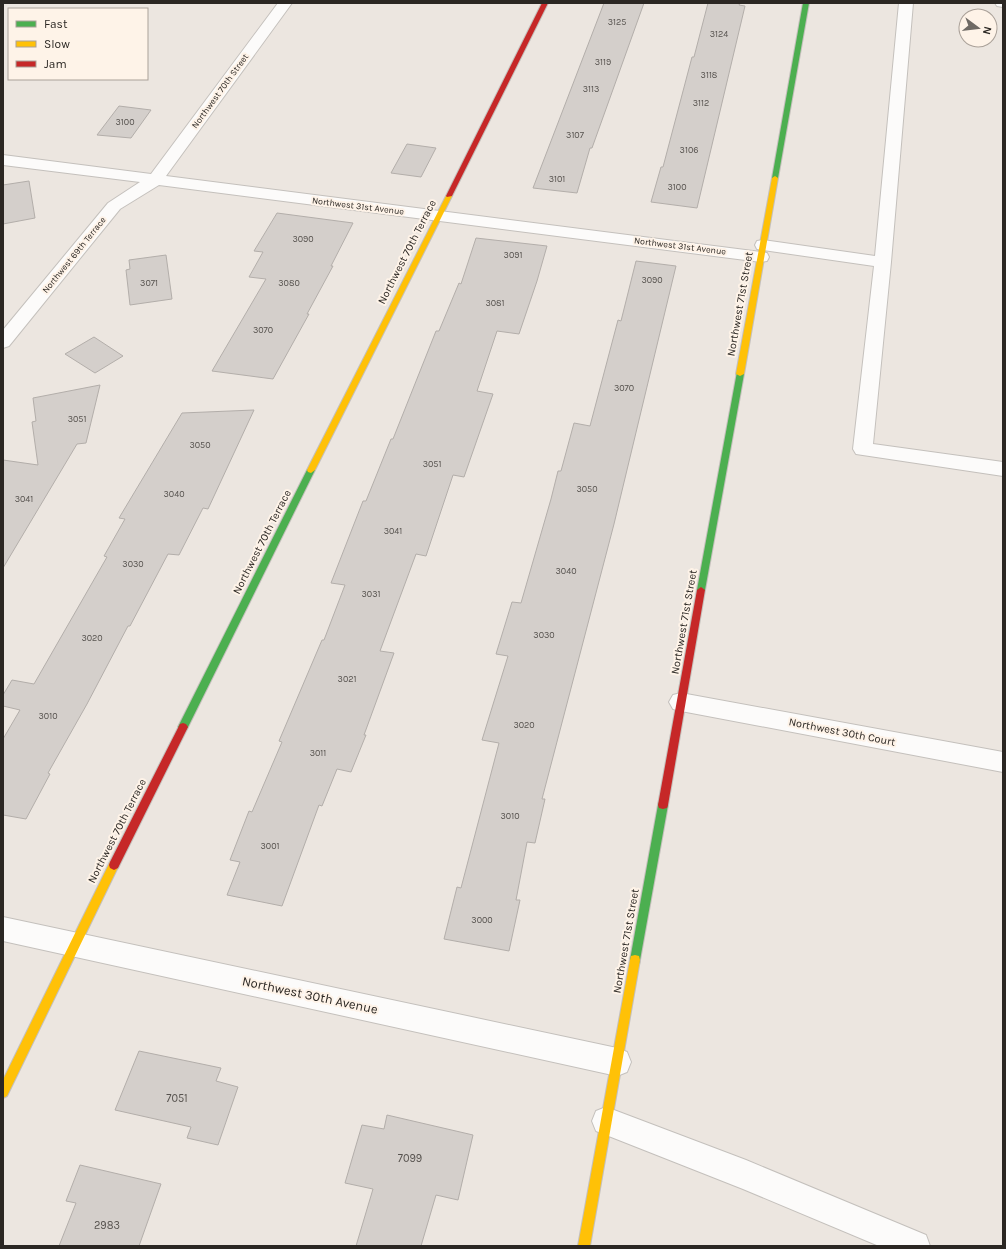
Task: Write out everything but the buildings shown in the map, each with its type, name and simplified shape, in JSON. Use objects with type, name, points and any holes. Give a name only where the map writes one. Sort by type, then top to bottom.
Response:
[{"type":"street","name":"Northwest 70th Street","points":[[155,180],[285,3]]},
{"type":"street","name":"Northwest 70th Terrace","points":[[3,1092],[74,944],[545,3]]},
{"type":"street","name":"Northwest 71st Street","points":[[584,1246],[806,3]]},
{"type":"street","points":[[906,3],[883,262],[863,449],[1003,469]]},
{"type":"street","name":"Northwest 31st Avenue","points":[[3,160],[439,216],[762,251],[883,262]]},
{"type":"street","name":"Northwest 69th Terrace","points":[[3,342],[114,206],[155,180]]},
{"type":"street","name":"Northwest 30th Court","points":[[681,702],[1003,762]]},
{"type":"street","name":"Northwest 30th Avenue","points":[[3,929],[617,1062]]},
{"type":"street","points":[[606,1122],[746,1175],[915,1246]]},
{"type":"traffic: fast","points":[[775,178],[806,3]]},
{"type":"traffic: fast","points":[[701,590],[740,374]]},
{"type":"traffic: fast","points":[[183,727],[311,470]]},
{"type":"traffic: fast","points":[[635,960],[663,805]]},
{"type":"traffic: slow","points":[[740,374],[775,178]]},
{"type":"traffic: slow","points":[[311,470],[449,196]]},
{"type":"traffic: slow","points":[[3,1092],[114,865]]},
{"type":"traffic: slow","points":[[584,1246],[635,960]]},
{"type":"traffic: jam","points":[[449,196],[545,3]]},
{"type":"traffic: jam","points":[[663,805],[701,590]]},
{"type":"traffic: jam","points":[[114,865],[183,727]]}]
